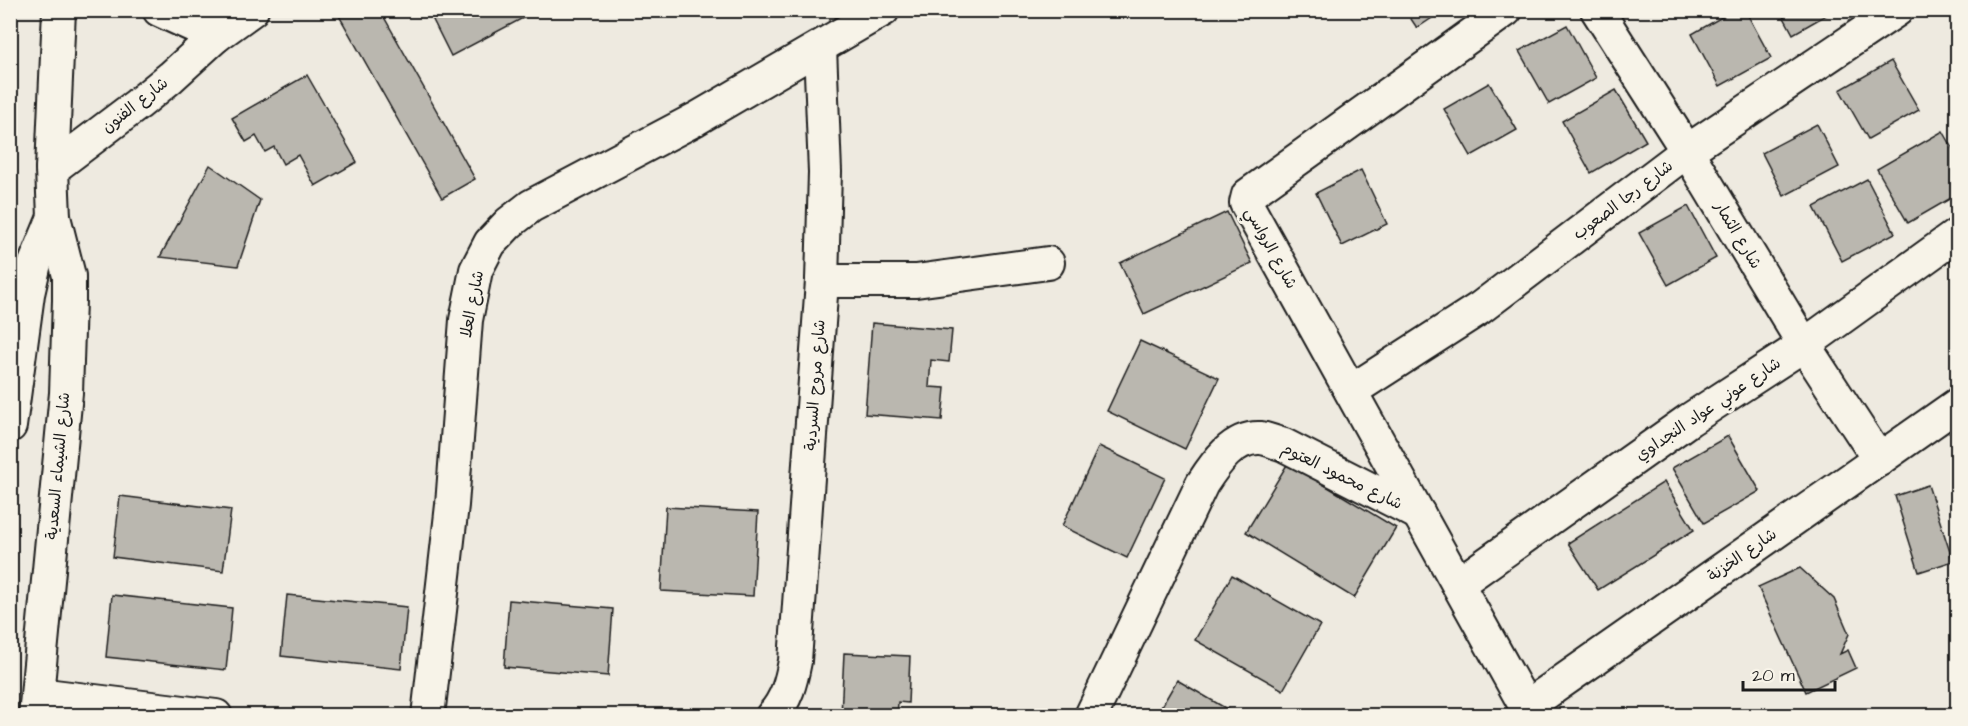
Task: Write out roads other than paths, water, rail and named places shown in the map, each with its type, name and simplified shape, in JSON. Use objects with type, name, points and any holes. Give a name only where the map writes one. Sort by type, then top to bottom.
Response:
[{"type":"street","name":"شارع الشيماء السعدية","points":[[36,705],[66,393],[69,276],[54,217],[52,169],[59,10]]},
{"type":"street","points":[[159,10],[216,36]]},
{"type":"street","name":"شارع الفنون","points":[[52,169],[171,77],[216,36],[252,10]]},
{"type":"street","name":"شارع العلا","points":[[428,716],[452,504],[466,320],[476,270],[490,243],[509,223],[531,206],[696,118],[883,10]]},
{"type":"street","name":"شارع الرواسي","points":[[1419,514],[1246,203],[1246,199],[1248,195],[1506,10]]},
{"type":"street","name":"شارع الثمار","points":[[1597,10],[1688,151],[1804,345],[1879,460]]},
{"type":"street","name":"شارع رجا الصعوب","points":[[1351,391],[1480,308],[1688,151],[1897,10]]},
{"type":"street","name":"شارع مروح السردية","points":[[772,716],[783,703],[791,684],[795,661],[822,282],[825,171],[820,48]]},
{"type":"street","name":"شارع الشيماء السعدية","points":[[10,426],[28,294],[35,263],[54,217]]},
{"type":"street","name":"شارع عوني عواد النجداوي","points":[[1458,584],[1689,420],[1804,345],[1958,234]]},
{"type":"street","points":[[822,282],[916,281],[1048,263]]},
{"type":"street","name":"شارع الخزنة","points":[[1529,711],[1958,404]]},
{"type":"street","name":"شارع محمود العتوم","points":[[1091,716],[1202,484],[1218,460],[1233,447],[1247,440],[1261,438],[1284,445],[1419,514],[1529,711]]},
{"type":"street","points":[[36,705],[216,716]]}]
